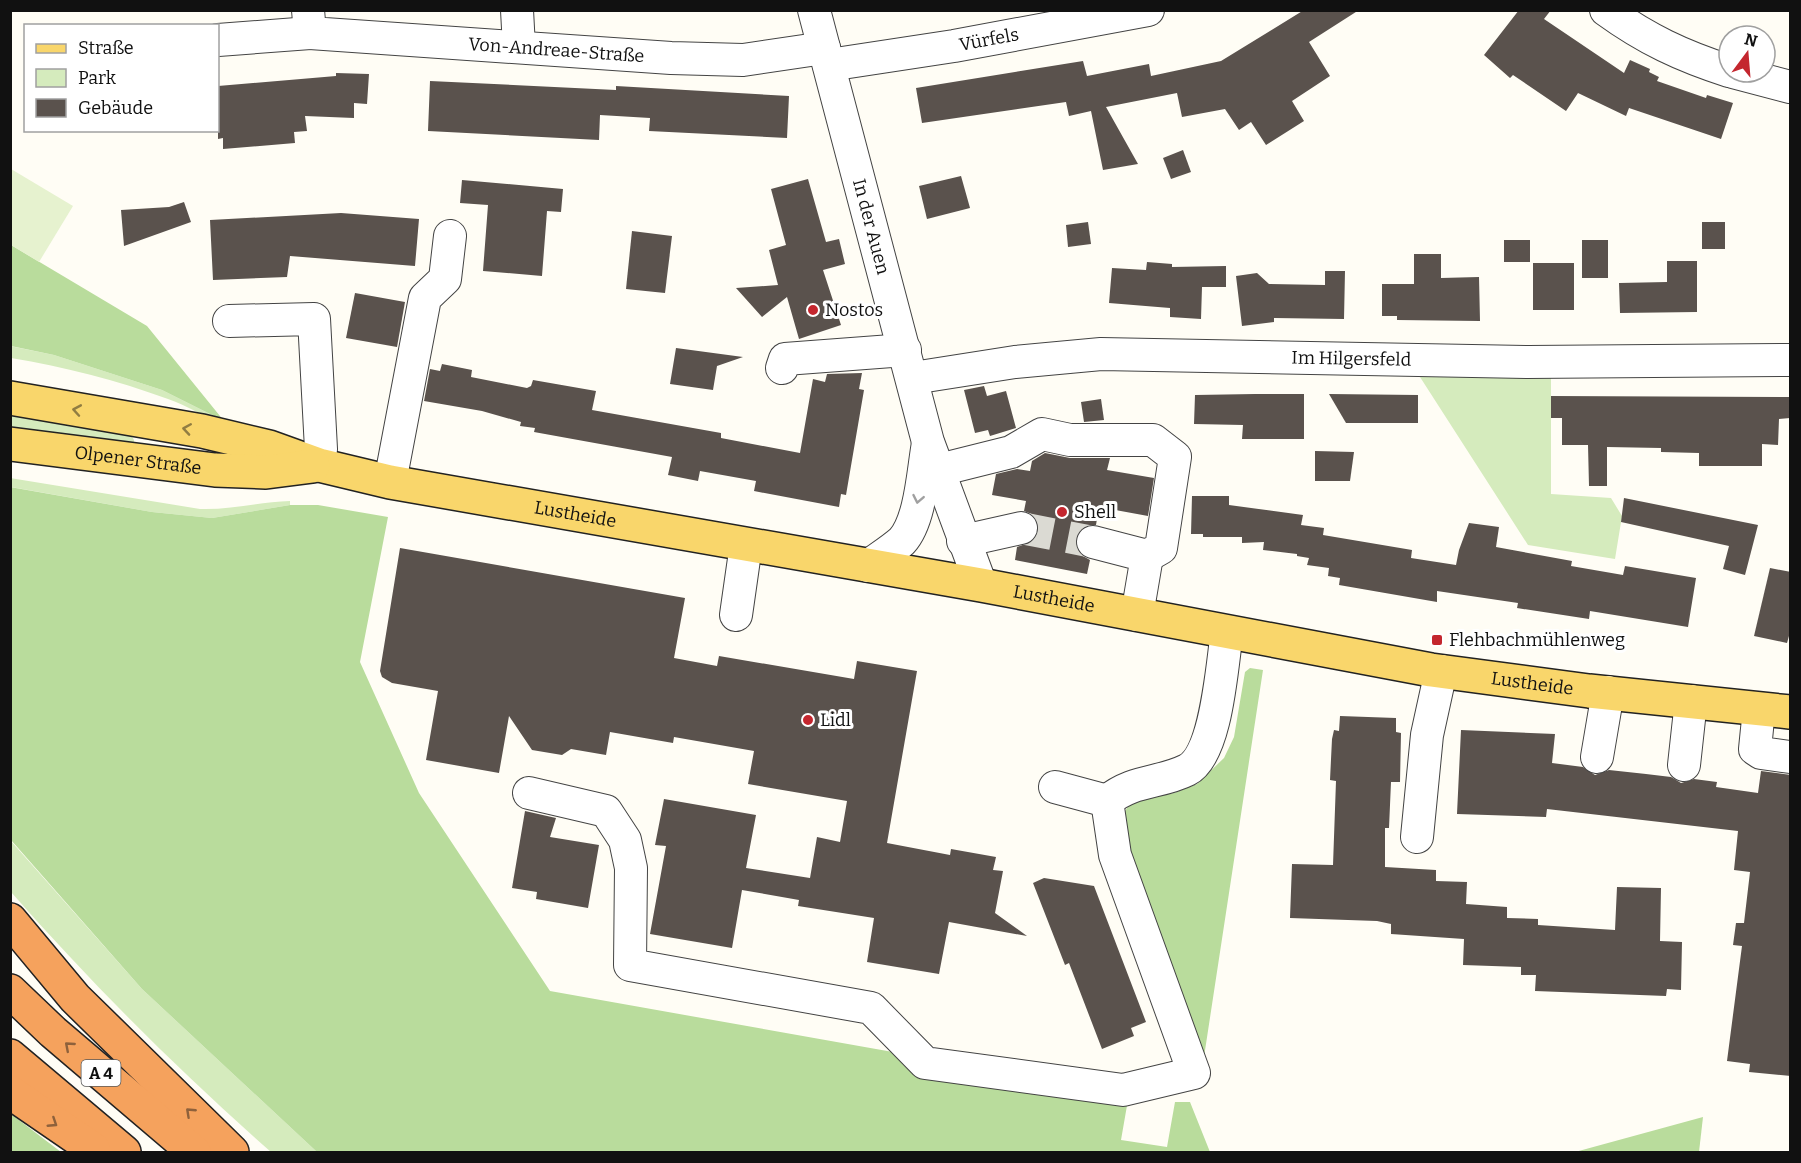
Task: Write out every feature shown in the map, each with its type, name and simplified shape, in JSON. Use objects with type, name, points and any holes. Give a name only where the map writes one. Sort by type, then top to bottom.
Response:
[{"type":"highway","points":[[10,920],[75,998],[232,1152]]},
{"type":"highway","name":"A 4","points":[[10,991],[53,1032],[194,1152]]},
{"type":"highway","name":"A 4","points":[[10,1056],[124,1152]]},
{"type":"highway","points":[[10,1092],[98,1152]]},
{"type":"main road","name":"Olpener Straße","points":[[10,398],[239,440]]},
{"type":"main road","name":"Lustheide","points":[[239,440],[269,447],[319,465],[390,482],[981,585],[1441,671],[1791,712]]},
{"type":"main road","name":"Olpener Straße","points":[[10,444],[215,470],[266,472]]},
{"type":"main road","name":"Lustheide","points":[[266,472],[319,465]]},
{"type":"street","points":[[517,10],[519,47]]},
{"type":"street","name":"In der Auen","points":[[814,10],[933,456],[981,585]]},
{"type":"street","name":"Vürfels","points":[[826,57],[954,46],[1148,10]]},
{"type":"street","points":[[1606,10],[1641,35],[1687,57],[1717,67]]},
{"type":"street","name":"Von-Andreae-Straße","points":[[219,40],[309,22],[519,47],[671,58],[743,60],[826,57]]},
{"type":"street","points":[[390,482],[425,298],[446,279],[450,236]]},
{"type":"street","points":[[229,321],[314,319],[321,449],[319,465]]},
{"type":"street","name":"Im Hilgersfeld","points":[[782,368],[785,359],[909,364],[1015,362],[1101,354],[1528,362],[1791,360]]},
{"type":"street","points":[[933,456],[1011,452],[1035,435],[1042,434],[1070,440],[1153,440],[1175,458],[1161,548],[1147,556],[1093,542]]},
{"type":"street","name":"In der Auen","points":[[868,566],[901,542],[907,533],[933,456]]},
{"type":"street","points":[[963,541],[1021,528]]},
{"type":"street","points":[[736,615],[746,545]]},
{"type":"street","points":[[1137,615],[1147,556]]},
{"type":"street","points":[[1107,801],[1123,788],[1189,769],[1208,745],[1218,702],[1227,632]]},
{"type":"street","points":[[1417,837],[1427,735],[1441,671]]},
{"type":"street","points":[[1598,757],[1608,692]]},
{"type":"street","points":[[1684,765],[1691,701]]},
{"type":"street","points":[[1759,709],[1755,749],[1761,753],[1791,757]]},
{"type":"street","points":[[1055,787],[1107,801]]},
{"type":"street","points":[[529,793],[606,811],[625,840],[631,868],[630,965],[871,1008],[925,1063],[1124,1090],[1194,1073],[1115,855],[1107,801]]},
{"type":"green space","points":[[11,169],[73,206],[39,262],[11,245]]},
{"type":"green space","points":[[11,245],[147,326],[224,421],[162,390],[54,355],[11,346]]},
{"type":"green space","points":[[10,346],[54,355],[162,390],[224,421],[149,392],[110,380],[11,358]]},
{"type":"green space","points":[[1420,377],[1551,377],[1551,494],[1611,498],[1622,516],[1615,559],[1528,545]]},
{"type":"green space","points":[[10,412],[131,435],[134,443],[11,429]]},
{"type":"green space","points":[[10,478],[200,509],[290,501],[290,505],[212,518],[152,512],[11,487]]},
{"type":"green space","points":[[10,487],[152,512],[212,518],[290,505],[318,505],[388,517],[360,662],[419,793],[550,991],[1129,1094],[1121,1140],[1167,1147],[1175,1102],[1190,1102],[1210,1152],[317,1152],[142,989],[11,840]]},
{"type":"green space","points":[[1250,668],[1263,670],[1204,1057],[1125,848],[1123,814],[1129,805],[1138,799],[1174,793],[1197,784],[1224,758],[1234,737],[1245,672]]},
{"type":"green space","points":[[10,840],[142,989],[317,1152],[271,1152],[203,1090],[105,993],[11,892]]},
{"type":"green space","points":[[11,1114],[61,1152],[11,1152]]},
{"type":"green space","points":[[1703,1117],[1699,1152],[1575,1152]]},
{"type":"building","points":[[1304,10],[1359,10],[1309,42],[1330,76],[1292,101],[1304,121],[1266,145],[1251,122],[1239,130],[1225,109],[1182,117],[1177,93],[1106,107],[1138,164],[1103,170],[1091,111],[1069,116],[1066,102],[922,123],[916,88],[1083,61],[1087,76],[1149,64],[1151,76],[1221,61]]},
{"type":"building","points":[[1519,10],[1551,10],[1544,19],[1624,73],[1630,60],[1650,69],[1649,72],[1659,77],[1657,81],[1706,98],[1707,95],[1733,103],[1721,139],[1629,108],[1626,116],[1578,93],[1566,111],[1513,75],[1510,78],[1484,55]]},
{"type":"building","points":[[336,73],[369,74],[367,104],[354,103],[354,118],[305,116],[307,131],[294,132],[295,143],[223,149],[223,138],[218,139],[219,86],[336,76]]},
{"type":"building","points":[[430,81],[616,90],[616,86],[789,96],[787,138],[649,131],[650,118],[600,115],[599,140],[428,131]]},
{"type":"building","points":[[1183,150],[1191,172],[1171,179],[1163,158]]},
{"type":"building","points":[[961,176],[970,208],[927,219],[919,186]]},
{"type":"building","points":[[808,179],[826,242],[839,239],[845,264],[823,270],[841,325],[799,339],[787,297],[762,317],[736,288],[778,285],[769,250],[786,245],[771,189]]},
{"type":"building","points":[[462,180],[563,189],[561,212],[547,211],[542,276],[483,271],[488,205],[460,203]]},
{"type":"building","points":[[184,202],[191,222],[124,246],[121,210],[169,207]]},
{"type":"building","points":[[341,213],[419,219],[415,266],[290,256],[287,277],[213,280],[210,220]]},
{"type":"building","points":[[1088,222],[1091,244],[1068,247],[1066,225]]},
{"type":"building","points":[[1702,222],[1725,222],[1725,249],[1702,249]]},
{"type":"building","points":[[632,231],[672,236],[665,293],[626,289]]},
{"type":"building","points":[[1504,240],[1530,240],[1530,262],[1504,262]]},
{"type":"building","points":[[1582,240],[1608,240],[1608,278],[1582,278]]},
{"type":"building","points":[[1414,254],[1441,254],[1441,278],[1479,277],[1480,321],[1397,320],[1397,316],[1382,316],[1382,284],[1414,284]]},
{"type":"building","points":[[1667,261],[1697,261],[1697,312],[1620,313],[1619,283],[1667,282]]},
{"type":"building","points":[[1147,262],[1172,264],[1172,267],[1226,266],[1226,287],[1202,287],[1201,319],[1170,317],[1170,308],[1109,303],[1112,268],[1146,270]]},
{"type":"building","points":[[1533,263],[1574,263],[1574,310],[1533,310]]},
{"type":"building","points":[[1325,271],[1345,271],[1344,319],[1274,318],[1274,322],[1242,326],[1236,276],[1257,273],[1269,284],[1325,285]]},
{"type":"building","points":[[355,293],[405,302],[397,347],[346,338]]},
{"type":"building","points":[[676,348],[743,357],[717,366],[713,390],[670,384]]},
{"type":"building","points":[[442,364],[472,370],[471,377],[527,388],[531,386],[533,380],[596,391],[592,410],[721,433],[721,438],[800,453],[813,379],[825,382],[827,374],[862,373],[859,389],[864,390],[846,495],[841,494],[839,507],[754,491],[756,481],[700,471],[698,481],[668,475],[672,457],[534,432],[535,428],[520,426],[521,422],[482,411],[424,401],[430,369],[440,371]]},
{"type":"building","points":[[984,386],[987,396],[1006,391],[1016,428],[990,436],[988,430],[975,433],[964,390]]},
{"type":"building","points":[[1304,394],[1304,439],[1242,439],[1243,425],[1194,424],[1195,395]]},
{"type":"building","points":[[1329,394],[1418,395],[1418,423],[1346,423]]},
{"type":"building","points":[[1551,396],[1790,397],[1790,418],[1779,419],[1778,445],[1762,444],[1762,466],[1699,466],[1699,453],[1661,452],[1661,448],[1607,447],[1607,486],[1589,486],[1588,445],[1562,445],[1562,418],[1551,418]]},
{"type":"building","points":[[1101,399],[1104,420],[1084,422],[1081,402]]},
{"type":"building","points":[[1315,451],[1354,452],[1350,481],[1315,481]]},
{"type":"building","points":[[1045,453],[1070,458],[1110,458],[1107,470],[1154,478],[1148,516],[1099,507],[1096,525],[1088,525],[1080,530],[1076,538],[1076,546],[1081,555],[1090,560],[1087,574],[1015,560],[1017,547],[1034,541],[1038,533],[1038,524],[1034,515],[1024,511],[1026,501],[992,495],[996,474],[1017,469],[1030,471],[1032,461]]},
{"type":"building","points":[[1192,496],[1229,496],[1229,505],[1303,515],[1301,525],[1324,528],[1323,535],[1412,550],[1411,558],[1456,565],[1469,523],[1499,527],[1496,547],[1572,561],[1571,566],[1623,575],[1625,566],[1696,578],[1688,627],[1590,611],[1589,619],[1517,608],[1518,603],[1437,591],[1437,602],[1339,585],[1340,578],[1328,576],[1329,568],[1307,565],[1309,558],[1297,556],[1297,554],[1263,550],[1264,542],[1242,543],[1242,537],[1203,537],[1203,534],[1191,534]]},
{"type":"building","points":[[1624,498],[1758,525],[1745,575],[1723,569],[1729,546],[1621,522]]},
{"type":"building","points":[[400,548],[685,598],[674,658],[717,666],[719,656],[854,679],[857,661],[917,671],[887,843],[950,855],[951,849],[996,857],[993,870],[1003,871],[995,913],[1027,936],[949,922],[939,974],[867,962],[874,918],[798,906],[799,900],[742,890],[732,948],[650,934],[666,846],[655,845],[664,799],[756,815],[746,868],[810,878],[817,837],[840,842],[847,801],[748,784],[754,751],[674,737],[673,743],[610,732],[606,755],[571,749],[562,755],[532,750],[509,716],[499,773],[426,760],[438,691],[392,683],[382,677],[380,671]]},
{"type":"building","points":[[1770,568],[1791,572],[1791,629],[1787,643],[1754,636]]},
{"type":"building","points":[[1340,716],[1396,718],[1396,732],[1401,733],[1400,782],[1391,782],[1389,828],[1385,828],[1385,867],[1436,870],[1436,881],[1467,882],[1466,904],[1507,907],[1507,918],[1538,919],[1538,925],[1615,930],[1617,887],[1661,888],[1660,941],[1682,942],[1681,990],[1667,989],[1666,996],[1535,991],[1536,975],[1521,975],[1521,967],[1463,965],[1464,939],[1391,934],[1391,924],[1377,921],[1290,918],[1292,864],[1333,865],[1336,781],[1330,780],[1332,739],[1334,730],[1339,731]]},
{"type":"building","points":[[1461,730],[1555,734],[1552,763],[1583,767],[1595,775],[1609,770],[1671,777],[1681,783],[1694,779],[1717,782],[1716,787],[1758,793],[1761,771],[1791,775],[1791,1076],[1749,1072],[1750,1064],[1727,1061],[1742,946],[1733,945],[1736,923],[1744,923],[1750,872],[1734,870],[1738,831],[1547,809],[1546,817],[1457,814]]},
{"type":"building","points":[[525,811],[556,818],[550,837],[599,845],[588,908],[536,899],[537,892],[512,888]]},
{"type":"building","points":[[1044,878],[1094,886],[1146,1022],[1131,1028],[1134,1036],[1102,1049],[1069,963],[1065,965],[1033,883]]},
{"type":"tunnel","points":[[1021,528],[1093,542]]},
{"type":"place","name":"Nostos","points":[[813,310]]},
{"type":"place","name":"Shell","points":[[1062,512]]},
{"type":"place","name":"Flehbachmühlenweg","points":[[1437,640]]},
{"type":"place","name":"Lidl","points":[[808,720]]}]
